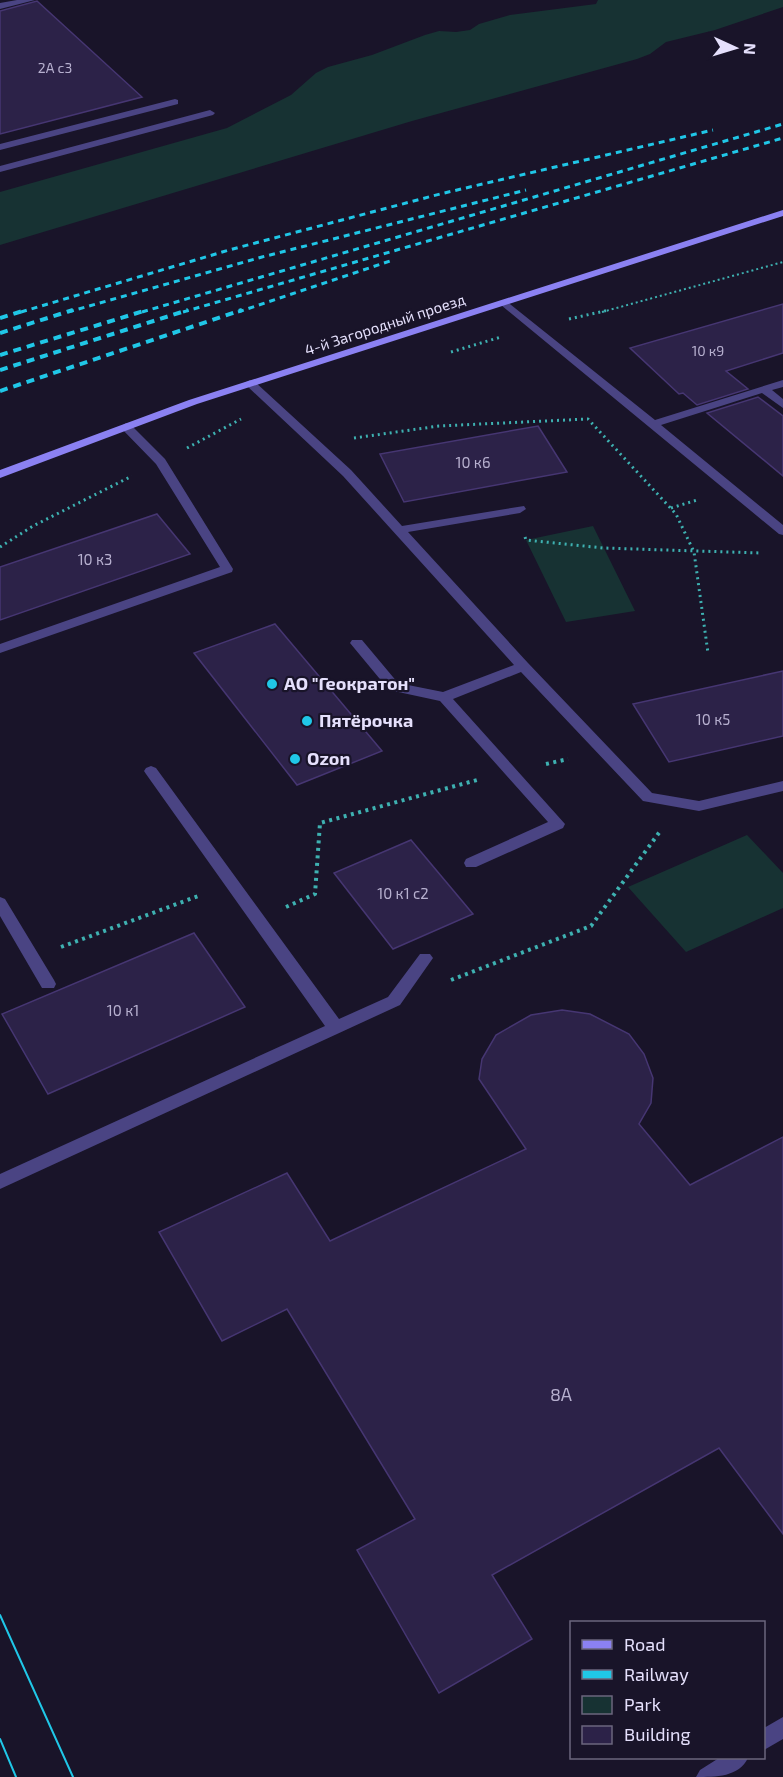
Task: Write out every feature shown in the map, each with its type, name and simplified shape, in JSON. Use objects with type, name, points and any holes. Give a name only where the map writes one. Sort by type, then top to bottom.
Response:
[{"type":"street","name":"4-й Загородный проезд","points":[[0,474],[250,383],[783,213]]},
{"type":"lane","points":[[0,6],[31,0]]},
{"type":"lane","points":[[3,147],[175,102]]},
{"type":"lane","points":[[0,169],[210,113]]},
{"type":"lane","points":[[3,147],[21,164]]},
{"type":"lane","points":[[505,303],[783,531]]},
{"type":"lane","points":[[250,383],[347,473],[523,666],[648,797],[699,807],[783,786]]},
{"type":"lane","points":[[653,424],[783,383]]},
{"type":"lane","points":[[764,389],[783,405]]},
{"type":"lane","points":[[0,650],[227,569],[160,462],[126,427]]},
{"type":"lane","points":[[399,530],[520,509]]},
{"type":"lane","points":[[357,643],[394,687],[444,697],[523,666]]},
{"type":"lane","points":[[444,697],[558,824],[471,863]]},
{"type":"lane","points":[[151,771],[336,1028]]},
{"type":"lane","points":[[0,903],[48,984]]},
{"type":"lane","points":[[0,1182],[394,1001],[425,958]]},
{"type":"lane","points":[[765,1739],[783,1727]]},
{"type":"lane","points":[[707,1777],[735,1759]]},
{"type":"path","points":[[535,327],[628,306],[783,262]]},
{"type":"path","points":[[314,443],[439,426],[588,419],[671,508],[694,552],[708,653]]},
{"type":"path","points":[[671,508],[702,498]]},
{"type":"path","points":[[526,540],[603,548],[745,554]]},
{"type":"path","points":[[258,919],[315,894],[320,823],[511,771],[604,751]]},
{"type":"path","points":[[448,980],[591,926],[681,803]]},
{"type":"path","points":[[33,957],[232,883]]},
{"type":"green space","points":[[598,0],[783,0],[783,7],[715,30],[666,42],[650,54],[637,59],[412,121],[0,245],[0,192],[227,128],[291,95],[316,73],[328,67],[372,55],[425,35],[439,31],[470,30],[479,24],[510,15],[596,4]]},
{"type":"green space","points":[[593,526],[635,611],[566,622],[526,540]]},
{"type":"green space","points":[[747,835],[783,873],[783,908],[686,952],[628,887]]},
{"type":"building","points":[[37,1],[142,97],[0,134],[0,11]]},
{"type":"building","points":[[783,304],[783,353],[726,371],[748,389],[697,405],[683,393],[679,394],[630,348]]},
{"type":"building","points":[[758,397],[783,416],[783,476],[707,413]]},
{"type":"building","points":[[538,426],[567,472],[404,502],[380,454]]},
{"type":"building","points":[[157,514],[190,554],[0,620],[0,567]]},
{"type":"building","name":"АО \"Геократон\"","points":[[275,624],[382,751],[297,785],[194,653]]},
{"type":"building","points":[[783,671],[783,736],[669,762],[633,704]]},
{"type":"building","points":[[411,840],[473,914],[393,949],[334,873]]},
{"type":"building","points":[[194,933],[245,1007],[48,1094],[2,1014]]},
{"type":"building","points":[[562,1010],[590,1014],[629,1034],[644,1054],[653,1078],[651,1103],[639,1124],[690,1185],[783,1137],[783,1534],[719,1448],[492,1575],[532,1639],[439,1693],[357,1550],[415,1519],[287,1309],[222,1341],[159,1232],[287,1173],[330,1241],[526,1149],[479,1079],[482,1059],[496,1035],[531,1015]]},
{"type":"tram line","points":[[0,1615],[73,1777]]},
{"type":"tram line","points":[[0,1739],[16,1777]]},
{"type":"railway","points":[[142,312],[783,124]]},
{"type":"railway","points":[[21,312],[229,250],[440,194],[713,130]]},
{"type":"railway","points":[[183,312],[783,138]]},
{"type":"railway","points":[[68,312],[262,257],[526,190]]},
{"type":"railway","points":[[238,312],[393,260]]},
{"type":"railway","points":[[0,318],[26,310]]},
{"type":"railway","points":[[0,333],[73,310]]},
{"type":"railway","points":[[0,355],[147,310]]},
{"type":"railway","points":[[0,370],[188,310]]},
{"type":"railway","points":[[0,391],[242,310]]},
{"type":"place","name":"АО \"Геократон\"","points":[[272,684]]},
{"type":"place","name":"Пятёрочка","points":[[307,721]]},
{"type":"place","name":"Ozon","points":[[295,759]]}]
